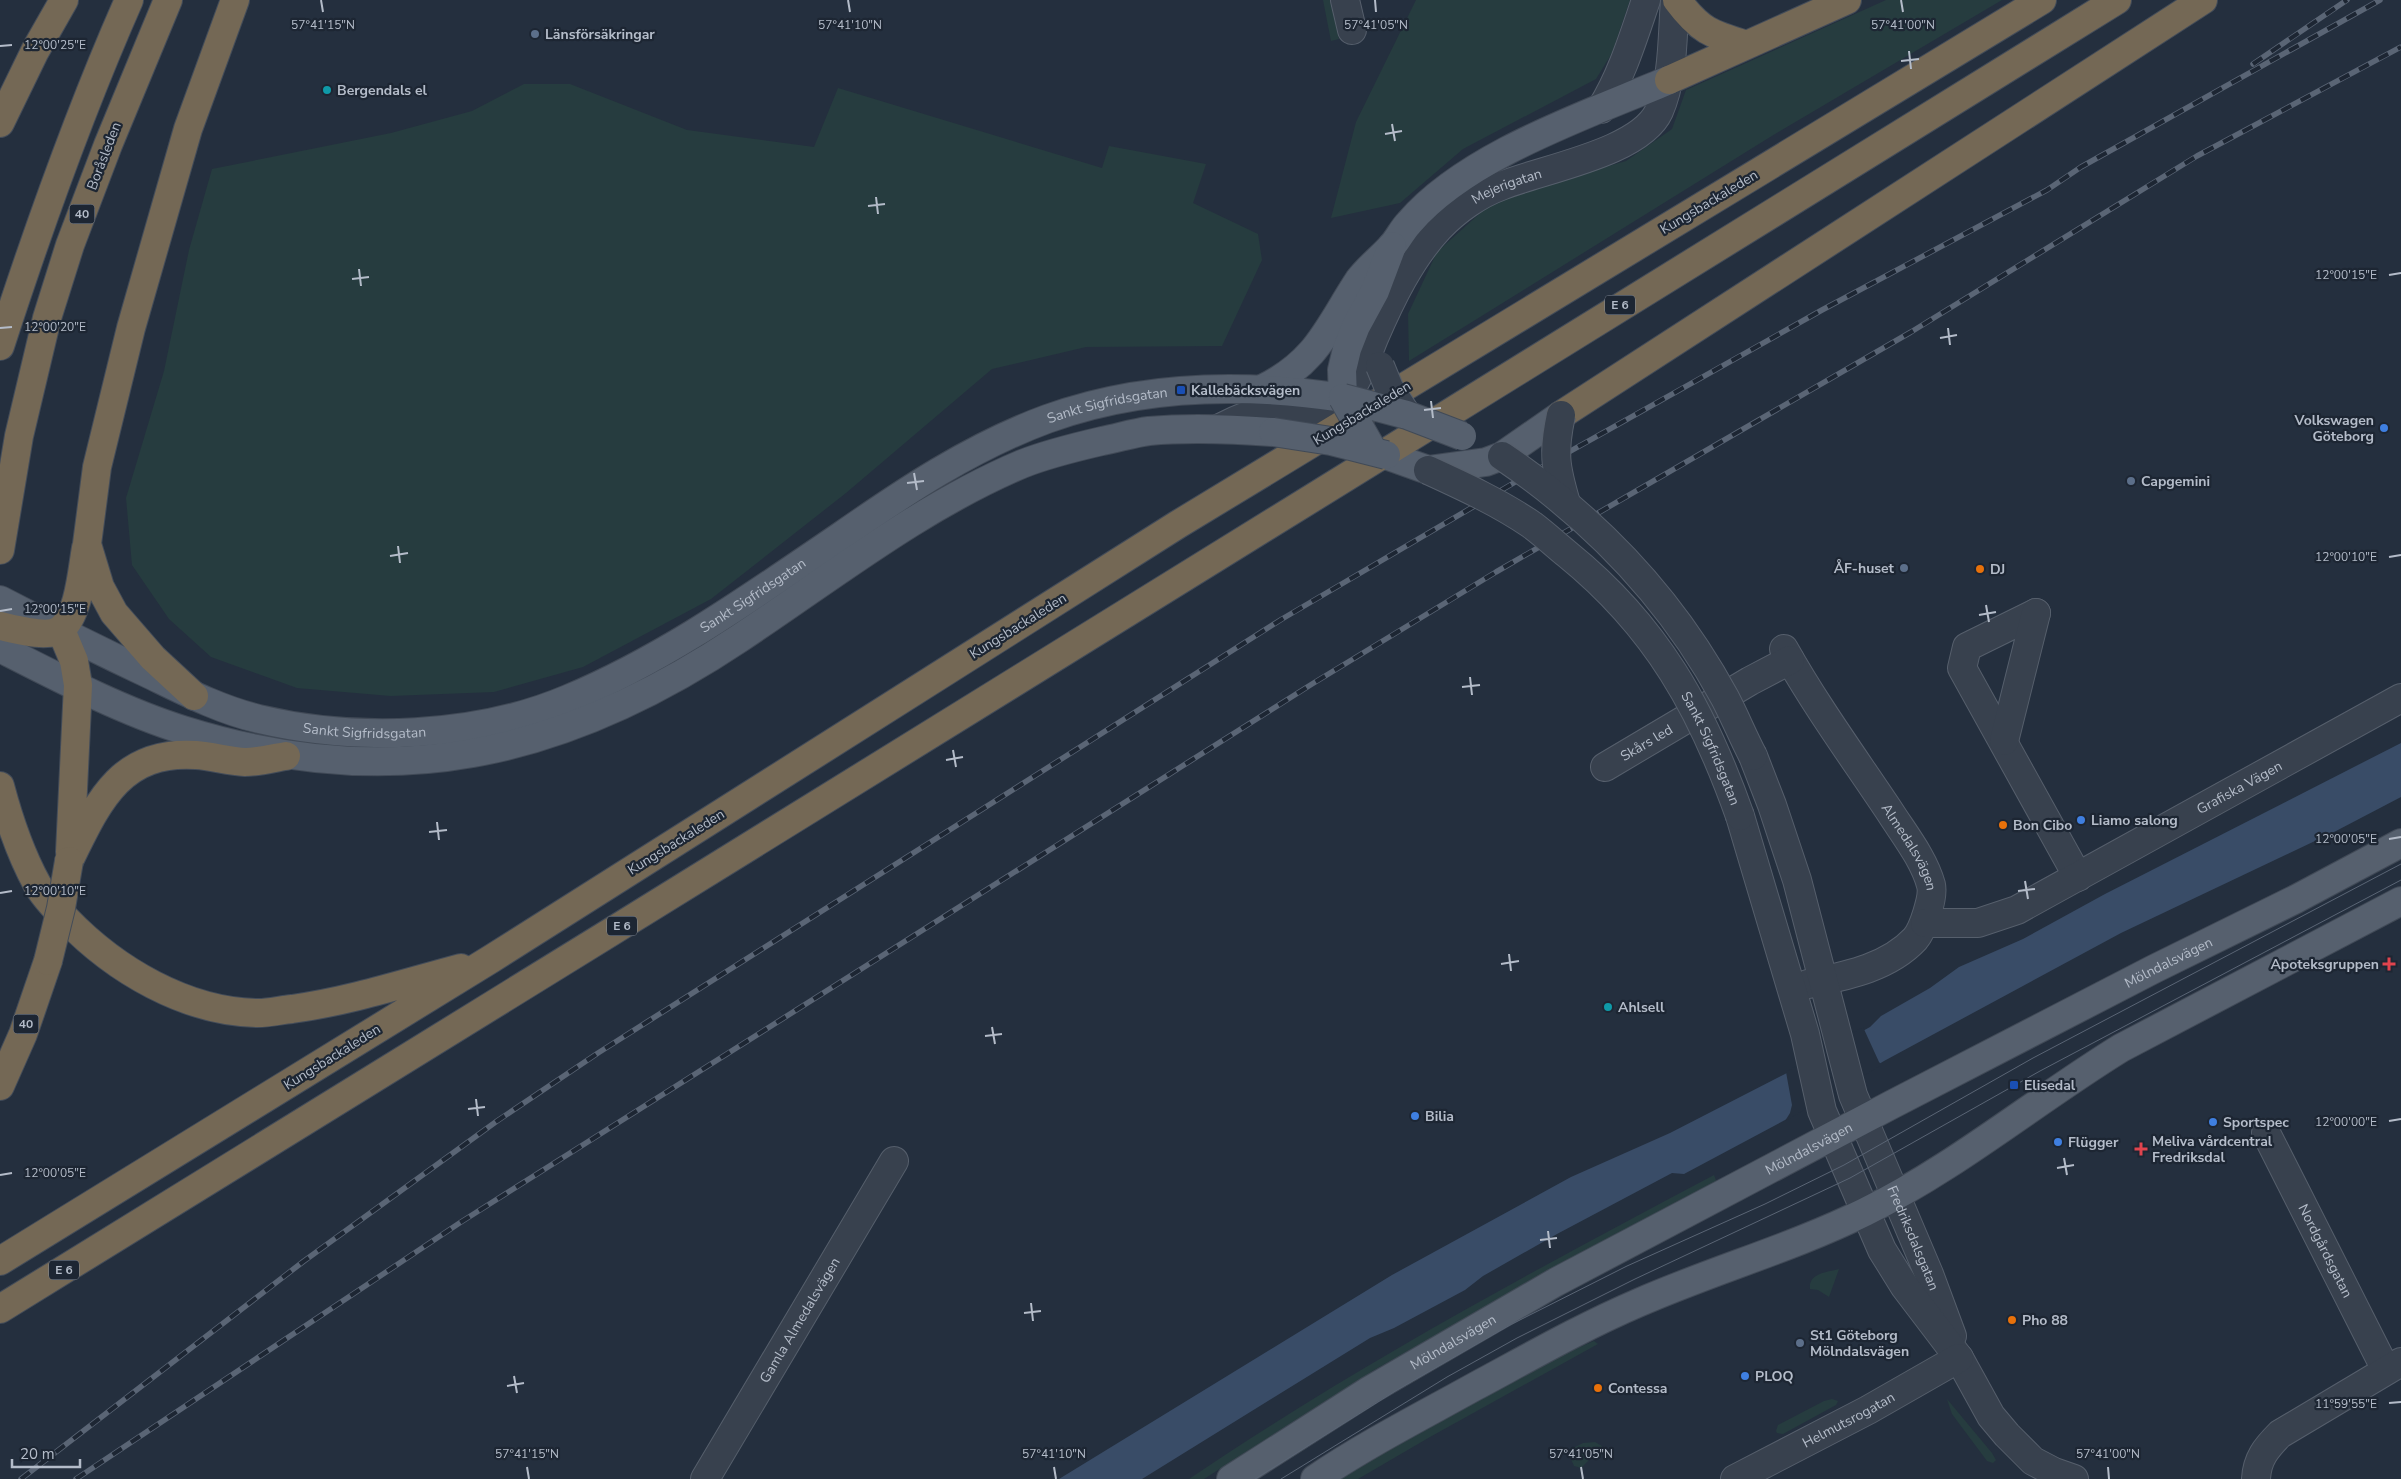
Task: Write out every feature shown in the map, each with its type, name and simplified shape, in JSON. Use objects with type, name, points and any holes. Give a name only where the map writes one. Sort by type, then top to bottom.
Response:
[{"type":"highway","points":[[0,123],[35,51],[64,0]]},
{"type":"highway","points":[[0,346],[41,219],[98,72],[129,0]]},
{"type":"highway","name":"Boråsleden","points":[[0,550],[20,436],[47,318],[70,246],[108,145],[168,0]]},
{"type":"highway","points":[[0,626],[44,627],[71,614],[78,594],[87,544],[97,467],[130,328],[188,129],[235,0]]},
{"type":"highway","points":[[1676,0],[1692,19],[1711,34],[1747,45]]},
{"type":"highway","points":[[1669,80],[1847,0]]},
{"type":"highway","name":"Kungsbackaleden","points":[[0,1261],[491,959],[1177,525],[2042,0]]},
{"type":"highway","name":"E 6","points":[[0,1309],[896,756],[1469,398],[2117,0]]},
{"type":"highway","points":[[1561,415],[2203,0]]},
{"type":"highway","points":[[87,544],[100,587],[114,613],[153,658],[194,696]]},
{"type":"highway","points":[[44,627],[74,661],[78,686],[69,860]]},
{"type":"highway","points":[[69,860],[105,794],[121,777],[140,765],[156,758],[172,755],[196,755],[245,762],[286,756]]},
{"type":"highway","points":[[0,786],[11,828],[38,886],[56,908],[83,937],[123,968],[180,996],[217,1008],[259,1013],[351,998],[491,959]]},
{"type":"highway","name":"40","points":[[0,1086],[26,1025],[48,961],[61,908],[69,860]]},
{"type":"main road","name":"Mejerigatan","points":[[1264,388],[1285,378],[1309,357],[1329,330],[1360,278],[1392,246],[1409,222],[1438,196],[1488,160],[1669,80]]},
{"type":"main road","name":"Mejerigatan","points":[[1343,392],[1342,370],[1347,349],[1356,326],[1375,291],[1392,246]]},
{"type":"main road","name":"Sankt Sigfridsgatan","points":[[0,600],[44,627],[227,710],[260,719],[316,729],[378,734],[433,731],[525,714],[567,700],[676,644],[725,615],[914,486],[1011,434],[1050,418],[1126,398],[1181,390],[1264,388],[1343,392],[1462,436],[1502,456]]},
{"type":"main road","points":[[1343,392],[1373,451]]},
{"type":"main road","name":"Sankt Sigfridsgatan","points":[[0,648],[132,711],[182,730],[286,756],[378,761],[433,760],[484,752],[531,741],[574,726],[627,703],[738,640],[822,581],[929,512],[1025,463],[1082,446],[1146,431],[1220,428],[1274,432],[1330,441],[1373,451],[1428,470],[1486,462],[1502,456],[1561,415]]},
{"type":"main road","name":"Mölndalsvägen","points":[[1231,1479],[1370,1390],[1548,1287],[1862,1120],[2154,969],[2296,899],[2401,843]]},
{"type":"main road","points":[[1314,1479],[1346,1458],[1484,1382],[1638,1303],[1866,1212],[1939,1170],[2078,1075],[2121,1048],[2401,901]]},
{"type":"street","points":[[1345,0],[1352,30]]},
{"type":"street","points":[[1601,109],[1614,88],[1646,0]]},
{"type":"street","name":"Mejerigatan","points":[[1343,392],[1417,254],[1440,227],[1468,204],[1500,186],[1620,145],[1641,134],[1658,114],[1669,80],[1676,0]]},
{"type":"street","points":[[1375,335],[1380,366],[1389,388],[1407,415]]},
{"type":"street","points":[[1220,428],[1247,416],[1301,413],[1325,407],[1343,392]]},
{"type":"street","points":[[1561,415],[1555,445],[1556,464],[1566,503]]},
{"type":"street","name":"Sankt Sigfridsgatan","points":[[1502,456],[1544,484],[1620,553],[1653,590],[1686,634],[1725,697],[1753,756],[1772,805],[1797,880],[1825,980],[1838,1042],[1862,1120]]},
{"type":"street","name":"Sankt Sigfridsgatan","points":[[1428,470],[1470,490],[1532,525],[1583,567],[1630,612],[1661,651],[1695,708],[1722,766],[1740,816],[1792,988],[1811,1058],[1820,1102],[1832,1136]]},
{"type":"street","name":"Skårs led","points":[[1605,767],[1742,686],[1787,655]]},
{"type":"street","name":"Almedalsvägen","points":[[1787,655],[1916,852],[1931,886],[1925,923],[1916,938],[1896,954],[1858,972],[1792,988]]},
{"type":"street","name":"Grafiska Vägen","points":[[1925,923],[1978,923],[2017,910],[2401,698]]},
{"type":"street","points":[[2004,742],[2078,877]]},
{"type":"street","name":"Fredriksdalsgatan","points":[[1862,1120],[1932,1282],[1959,1358]]},
{"type":"street","name":"Nordgårdsgatan","points":[[2266,1133],[2393,1366]]},
{"type":"street","name":"Fredriksdalsgatan","points":[[1832,1136],[1882,1250],[1899,1278],[1959,1358],[1991,1416],[2032,1460],[2054,1472],[2074,1479]]},
{"type":"street","name":"Gamla Almedalsvägen","points":[[704,1479],[894,1161]]},
{"type":"street","name":"Helmutsrogatan","points":[[1735,1479],[1868,1410],[1959,1358]]},
{"type":"street","points":[[2256,1479],[2257,1465],[2264,1450],[2280,1434],[2393,1366]]},
{"type":"green space","points":[[1323,0],[1330,0],[1339,39],[1331,41]]},
{"type":"green space","points":[[1416,0],[1630,0],[1612,53],[1596,79],[1463,149],[1400,203],[1331,218],[1356,122]]},
{"type":"green space","points":[[1886,0],[2002,0],[1775,134],[1409,361],[1408,314],[1437,252],[1497,198],[1626,161],[1672,129],[1686,90]]},
{"type":"green space","points":[[524,84],[570,84],[687,130],[814,147],[838,88],[1102,168],[1109,146],[1206,164],[1193,203],[1258,234],[1262,260],[1222,346],[1086,347],[992,369],[846,493],[711,599],[583,667],[494,692],[391,696],[297,688],[211,657],[169,619],[132,565],[126,498],[164,371],[189,250],[212,169],[391,133],[472,111]]},
{"type":"green space","points":[[1714,1175],[1717,1183],[1532,1281],[1376,1369],[1204,1479],[1189,1479],[1252,1437],[1447,1320]]},
{"type":"green space","points":[[1839,1269],[1829,1297],[1818,1290],[1810,1289],[1810,1284],[1815,1276]]},
{"type":"green space","points":[[1594,1341],[1598,1344],[1358,1479],[1331,1479],[1559,1356]]},
{"type":"green space","points":[[1832,1399],[1838,1401],[1836,1405],[1783,1434],[1777,1433],[1778,1425],[1824,1401]]},
{"type":"green space","points":[[1947,1399],[1992,1453],[1996,1460],[1993,1463],[1987,1461],[1952,1414]]},
{"type":"green space","points":[[1595,1442],[1602,1446],[1602,1455],[1598,1458],[1590,1459],[1581,1468],[1574,1466],[1571,1459],[1573,1448],[1583,1443]]},
{"type":"water","points":[[2401,743],[2401,797],[2336,831],[2121,933],[1884,1061],[1785,1120],[1684,1174],[1672,1173],[1557,1234],[1483,1276],[1465,1290],[1394,1328],[1370,1338],[1142,1479],[1059,1479],[1392,1275],[1571,1177],[1670,1133],[1785,1074],[1870,1027],[1881,1016],[1930,988],[1959,967],[2023,939],[2105,894]]},
{"type":"pier","points":[[1863,1027],[1882,1065],[1785,1121],[1792,1105],[1786,1072]]},
{"type":"tram line","points":[[1255,1479],[1397,1390],[1510,1325],[1627,1266],[1765,1204],[1844,1165],[2033,1058],[2401,864]]},
{"type":"tram line","points":[[1281,1479],[1447,1377],[1517,1338],[1635,1279],[1850,1178],[2040,1071],[2401,880]]},
{"type":"railway","points":[[2253,64],[2347,0]]},
{"type":"railway","points":[[21,1479],[304,1261],[497,1121],[598,1053],[1282,619],[1517,481],[1822,310],[2047,190],[2081,167],[2380,0]]},
{"type":"railway","points":[[76,1479],[461,1222],[1312,684],[1496,572],[1911,332],[2197,156],[2401,47]]},
{"type":"place","name":"Länsförsäkringar","points":[[535,34]]},
{"type":"place","name":"Bergendals el","points":[[327,90]]},
{"type":"place","name":"Kallebäcksvägen","points":[[1181,390]]},
{"type":"place","name":"Volkswagen Göteborg","points":[[2384,428]]},
{"type":"place","name":"Capgemini","points":[[2131,481]]},
{"type":"place","name":"ÅF-huset","points":[[1904,568]]},
{"type":"place","name":"DJ","points":[[1980,569]]},
{"type":"place","name":"Liamo salong","points":[[2081,820]]},
{"type":"place","name":"Bon Cibo","points":[[2003,825]]},
{"type":"place","name":"Apoteksgruppen","points":[[2389,964]]},
{"type":"place","name":"Ahlsell","points":[[1608,1007]]},
{"type":"place","name":"Elisedal","points":[[2014,1085]]},
{"type":"place","name":"Bilia","points":[[1415,1116]]},
{"type":"place","name":"Sportspec","points":[[2213,1122]]},
{"type":"place","name":"Flügger","points":[[2058,1142]]},
{"type":"place","name":"Meliva vårdcentral Fredriksdal","points":[[2141,1149]]},
{"type":"place","name":"Pho 88","points":[[2012,1320]]},
{"type":"place","name":"St1 Göteborg Mölndalsvägen","points":[[1800,1343]]},
{"type":"place","name":"PLOQ","points":[[1745,1376]]},
{"type":"place","name":"Contessa","points":[[1598,1388]]}]
